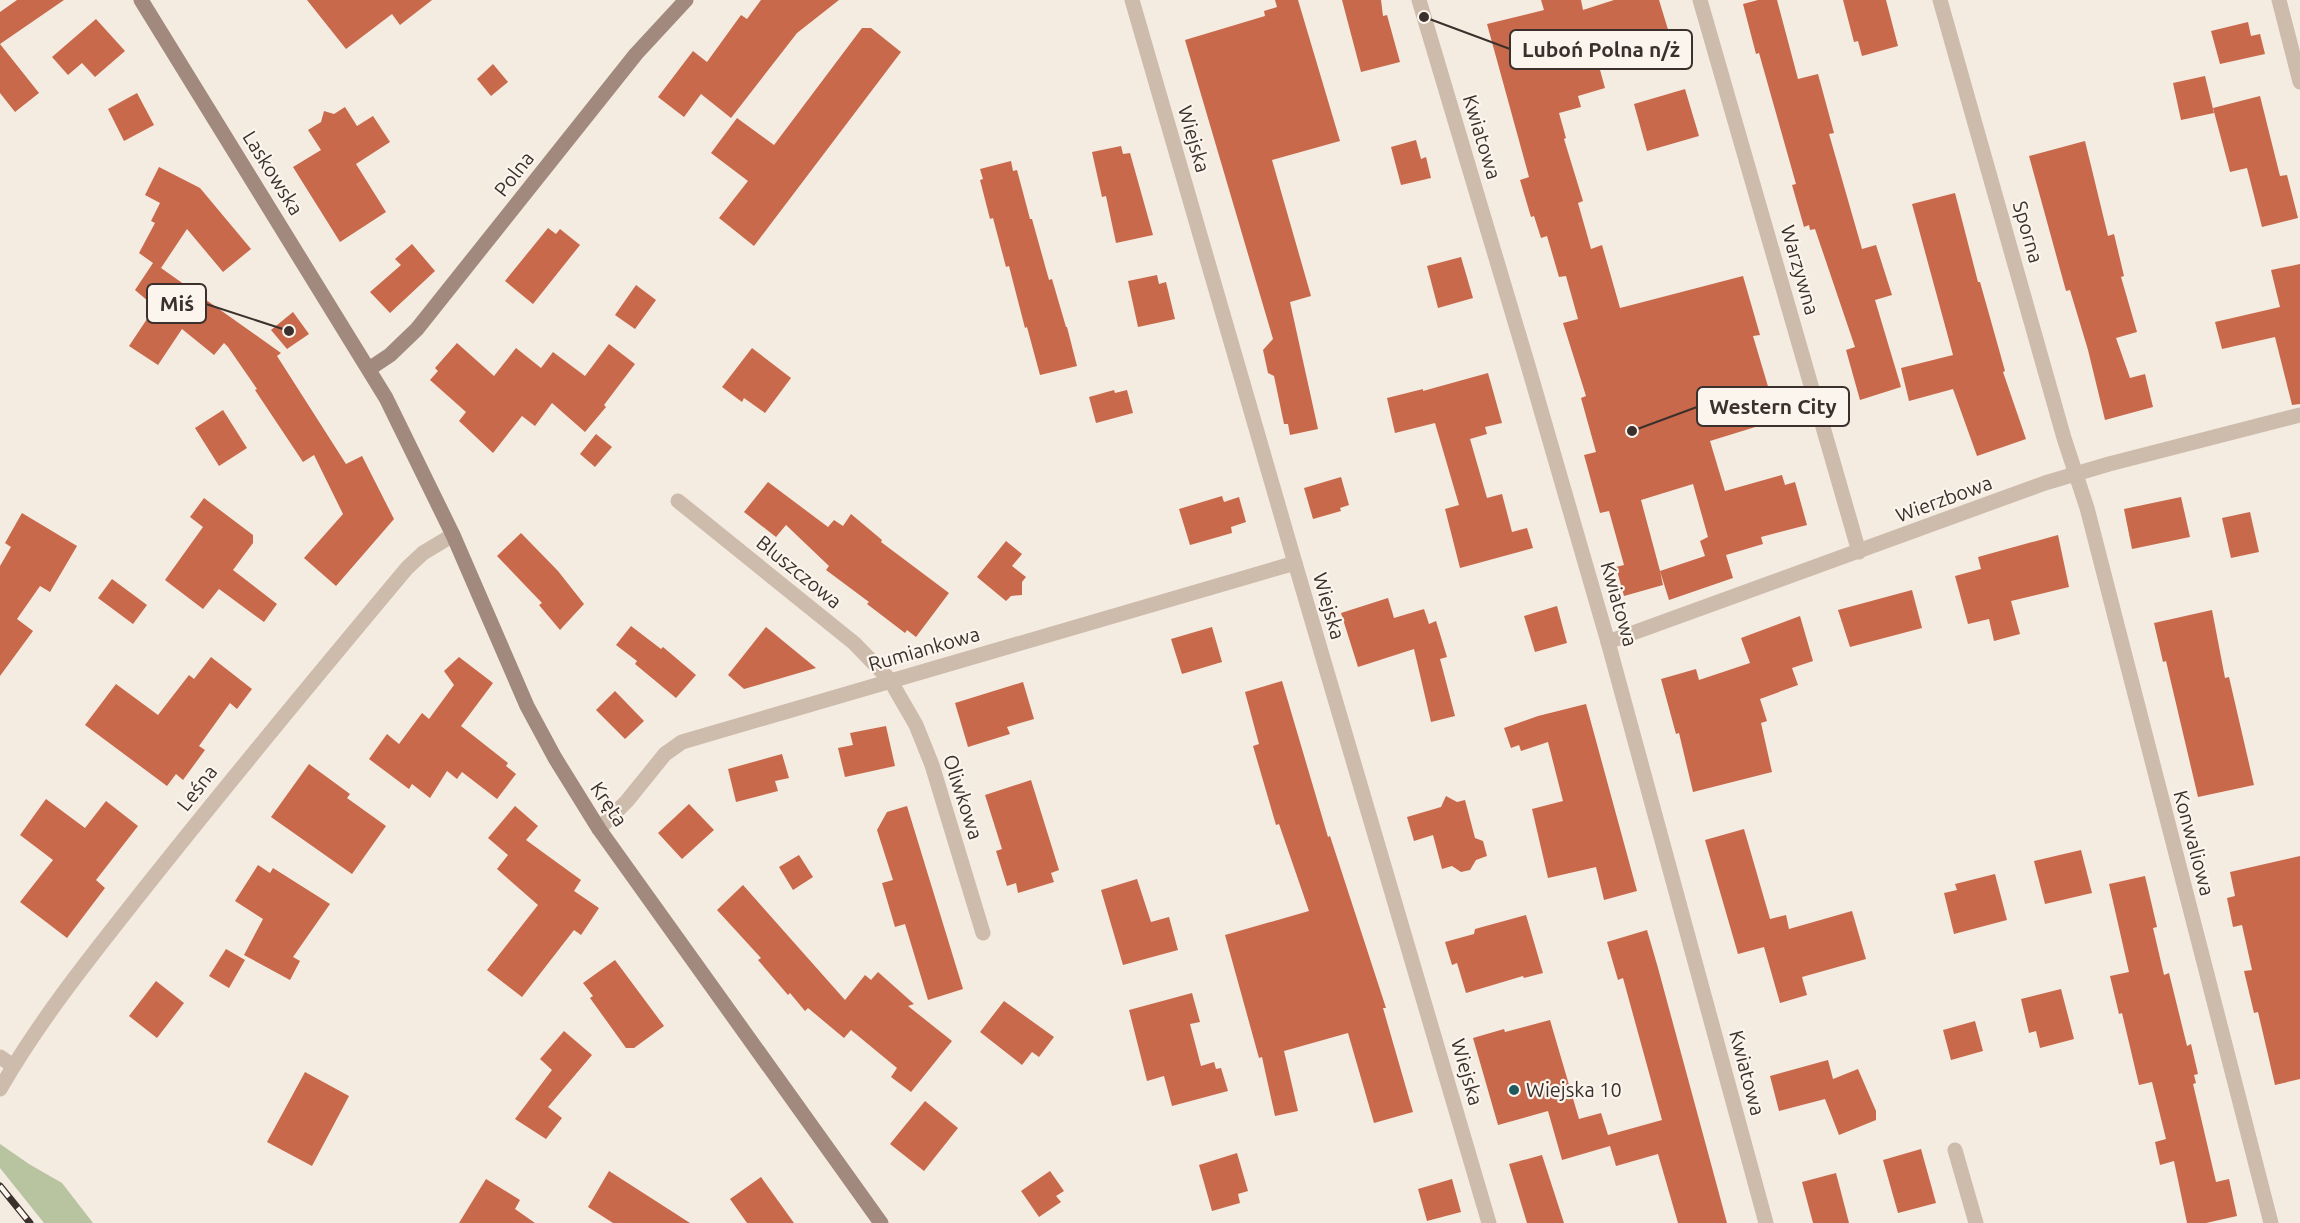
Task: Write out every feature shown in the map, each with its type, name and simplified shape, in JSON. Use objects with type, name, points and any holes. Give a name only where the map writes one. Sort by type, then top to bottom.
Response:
[{"type":"street","name":"Laskowska","points":[[141,0],[369,369]]},
{"type":"street","name":"Polna","points":[[369,369],[390,355],[417,328],[636,54],[686,0]]},
{"type":"street","name":"Wiejska","points":[[1132,0],[1294,563],[1489,1223]]},
{"type":"street","name":"Kwiatowa","points":[[1419,0],[1608,642],[1766,1223]]},
{"type":"street","name":"Warzywna","points":[[1700,0],[1859,552]]},
{"type":"street","name":"Sporna","points":[[1940,0],[2076,474]]},
{"type":"street","points":[[2279,0],[2300,82]]},
{"type":"street","name":"Kręta","points":[[369,369],[400,424],[453,535],[527,705],[555,758],[599,829],[881,1223]]},
{"type":"street","name":"Wierzbowa","points":[[1608,642],[2045,483],[2109,464],[2300,415]]},
{"type":"street","name":"Konwaliowa","points":[[2076,474],[2087,508],[2271,1223]]},
{"type":"street","name":"Bluszczowa","points":[[678,501],[854,643],[890,680]]},
{"type":"street","name":"Leśna","points":[[0,1089],[6,1061],[47,1015],[243,763],[407,568],[428,549],[453,535]]},
{"type":"street","name":"Rumiankowa","points":[[599,829],[627,801],[665,753],[682,742],[1294,563]]},
{"type":"street","name":"Oliwkowa","points":[[890,680],[916,725],[932,765],[983,933]]},
{"type":"street","points":[[1955,1150],[1976,1223]]},
{"type":"green space","points":[[0,1144],[62,1183],[93,1223],[44,1223],[0,1168]]},
{"type":"building","points":[[17,0],[64,0],[0,44],[0,12]]},
{"type":"building","points":[[307,0],[432,0],[400,25],[392,14],[346,49]]},
{"type":"building","points":[[761,0],[839,0],[797,33],[731,118],[701,94],[684,117],[658,97],[693,51],[707,62],[741,15],[747,19]]},
{"type":"building","points":[[1275,0],[1298,0],[1340,141],[1272,160],[1311,296],[1290,302],[1318,429],[1290,435],[1288,424],[1284,424],[1274,376],[1268,373],[1263,350],[1273,339],[1185,40],[1265,16],[1264,11],[1277,7]]},
{"type":"building","points":[[1342,0],[1381,0],[1383,16],[1387,15],[1400,62],[1361,72]]},
{"type":"building","points":[[1541,0],[1581,0],[1583,10],[1614,0],[1659,0],[1670,36],[1597,59],[1605,88],[1578,96],[1581,107],[1559,113],[1566,138],[1564,139],[1583,201],[1578,203],[1591,249],[1602,245],[1620,308],[1743,276],[1760,335],[1753,336],[1778,420],[1710,441],[1725,491],[1782,475],[1785,485],[1795,482],[1807,525],[1761,537],[1763,544],[1726,555],[1733,578],[1669,600],[1660,571],[1663,585],[1624,596],[1616,567],[1624,565],[1609,511],[1600,513],[1584,455],[1596,452],[1581,398],[1586,396],[1563,323],[1578,319],[1566,276],[1559,277],[1547,236],[1541,238],[1534,216],[1531,217],[1520,180],[1529,177],[1487,24],[1544,10]],"holes":[[[1693,484],[1708,537],[1700,541],[1705,556],[1660,571],[1641,500]]]},
{"type":"building","points":[[1758,0],[1777,0],[1798,79],[1818,74],[1834,133],[1829,134],[1862,249],[1876,245],[1892,295],[1875,300],[1901,387],[1860,400],[1846,350],[1855,347],[1815,229],[1810,230],[1809,225],[1804,227],[1792,185],[1796,184],[1743,4]]},
{"type":"building","points":[[1843,0],[1886,0],[1898,46],[1862,56],[1858,41],[1854,42]]},
{"type":"building","points":[[96,19],[125,51],[95,77],[82,63],[68,75],[52,57]]},
{"type":"building","points":[[2248,22],[2251,36],[2260,34],[2265,54],[2220,64],[2211,31]]},
{"type":"building","points":[[862,28],[871,28],[901,52],[754,246],[719,218],[748,181],[711,153],[737,118],[774,145]]},
{"type":"building","points":[[0,44],[39,93],[15,112],[0,93]]},
{"type":"building","points":[[493,64],[508,82],[491,96],[477,79]]},
{"type":"building","points":[[2205,76],[2214,113],[2181,120],[2173,83]]},
{"type":"building","points":[[1685,89],[1699,136],[1647,151],[1634,104]]},
{"type":"building","points":[[137,93],[154,125],[124,141],[108,109]]},
{"type":"building","points":[[2260,96],[2280,176],[2287,175],[2298,218],[2262,227],[2247,168],[2230,172],[2213,108]]},
{"type":"building","points":[[345,107],[357,126],[373,116],[390,142],[356,164],[386,212],[340,242],[293,167],[321,150],[308,130],[321,122],[324,111],[334,114]]},
{"type":"building","points":[[1416,140],[1421,159],[1426,157],[1431,178],[1401,185],[1391,147]]},
{"type":"building","points":[[2085,141],[2108,236],[2114,234],[2124,276],[2121,277],[2137,332],[2116,338],[2130,378],[2145,374],[2153,407],[2105,420],[2088,350],[2070,290],[2066,291],[2029,156]]},
{"type":"building","points":[[1121,146],[1123,154],[1130,153],[1153,235],[1116,243],[1106,196],[1102,197],[1092,152]]},
{"type":"building","points":[[1011,161],[1013,171],[1017,170],[1030,219],[1032,219],[1049,280],[1052,279],[1077,366],[1040,375],[1009,266],[1006,267],[980,180],[983,179],[980,169]]},
{"type":"building","points":[[159,167],[200,188],[251,249],[223,272],[187,229],[161,268],[281,353],[277,356],[346,464],[362,456],[394,519],[336,586],[304,558],[343,514],[314,455],[303,462],[228,347],[224,343],[214,355],[182,329],[158,365],[129,346],[155,307],[135,290],[153,263],[139,253],[155,223],[151,221],[160,203],[145,195]]},
{"type":"building","points":[[1955,193],[1978,282],[1980,282],[2005,371],[2003,372],[2026,439],[1977,456],[1953,389],[1909,401],[1901,368],[1953,355],[1912,204]]},
{"type":"building","points":[[548,228],[556,234],[560,229],[580,245],[533,304],[505,281]]},
{"type":"building","points":[[412,244],[435,271],[390,313],[370,292],[401,265],[395,259]]},
{"type":"building","points":[[1461,257],[1473,298],[1438,308],[1427,266]]},
{"type":"building","points":[[2300,264],[2300,404],[2292,405],[2275,337],[2222,349],[2215,322],[2280,307],[2271,270]]},
{"type":"building","points":[[1157,275],[1159,284],[1166,282],[1175,319],[1138,327],[1128,281]]},
{"type":"building","points":[[636,285],[656,300],[635,329],[615,315]]},
{"type":"building","points":[[293,312],[309,334],[287,349],[271,330]]},
{"type":"building","points":[[457,343],[494,376],[516,348],[541,368],[553,352],[585,376],[609,344],[635,364],[604,405],[606,407],[585,432],[552,403],[535,426],[522,416],[493,453],[459,421],[466,412],[430,380],[438,371],[435,368]]},
{"type":"building","points":[[752,348],[791,378],[765,413],[744,398],[742,402],[722,387]]},
{"type":"building","points":[[1488,373],[1502,423],[1485,427],[1487,434],[1470,439],[1487,498],[1502,494],[1512,532],[1527,528],[1533,548],[1460,568],[1445,509],[1459,505],[1435,423],[1395,433],[1387,398],[1423,389],[1423,391]]},
{"type":"building","points":[[1114,390],[1115,393],[1127,390],[1133,413],[1096,423],[1089,397]]},
{"type":"building","points":[[223,410],[247,448],[219,466],[195,428]]},
{"type":"building","points":[[596,434],[612,447],[595,467],[580,454]]},
{"type":"building","points":[[1341,477],[1349,505],[1340,508],[1341,511],[1313,519],[1304,488]]},
{"type":"building","points":[[768,482],[828,527],[834,520],[843,526],[851,514],[882,540],[881,542],[949,593],[916,637],[907,630],[905,633],[826,570],[829,566],[786,525],[776,537],[744,512]]},
{"type":"building","points":[[1222,496],[1224,502],[1239,497],[1246,522],[1231,527],[1232,533],[1190,545],[1179,509]]},
{"type":"building","points":[[2181,497],[2190,537],[2132,549],[2124,509]]},
{"type":"building","points":[[204,498],[253,535],[253,543],[233,570],[277,604],[264,622],[219,589],[203,609],[165,580],[203,527],[190,517]]},
{"type":"building","points":[[2250,512],[2259,552],[2231,558],[2222,518]]},
{"type":"building","points":[[22,513],[77,546],[50,592],[40,586],[17,619],[33,631],[0,676],[0,566],[11,547],[5,543]]},
{"type":"building","points":[[521,533],[558,571],[584,604],[560,630],[539,605],[542,603],[497,556]]},
{"type":"building","points":[[2058,535],[2069,587],[2011,601],[2020,634],[1994,641],[1989,619],[1968,624],[1955,576],[1981,569],[1978,557]]},
{"type":"building","points":[[1006,541],[1022,554],[1012,566],[1026,577],[1022,582],[1022,595],[1011,596],[1006,601],[977,577]]},
{"type":"building","points":[[112,579],[147,605],[133,624],[98,598]]},
{"type":"building","points":[[1912,590],[1922,628],[1850,647],[1838,610]]},
{"type":"building","points":[[1388,598],[1394,618],[1424,609],[1429,624],[1436,621],[1447,657],[1440,659],[1455,716],[1431,722],[1414,649],[1358,667],[1341,613]]},
{"type":"building","points":[[1557,606],[1567,643],[1535,652],[1524,616]]},
{"type":"building","points":[[2212,610],[2225,678],[2229,677],[2254,785],[2198,797],[2166,661],[2163,662],[2154,623]]},
{"type":"building","points":[[1800,616],[1813,661],[1792,668],[1798,685],[1760,699],[1767,721],[1761,723],[1772,772],[1693,792],[1679,733],[1676,734],[1661,679],[1696,669],[1699,680],[1750,663],[1741,638]]},
{"type":"building","points":[[631,626],[661,649],[663,647],[696,675],[676,698],[635,664],[637,661],[616,645]]},
{"type":"building","points":[[766,627],[816,668],[744,689],[728,675]]},
{"type":"building","points":[[1212,627],[1222,662],[1182,674],[1171,639]]},
{"type":"building","points":[[211,657],[252,689],[237,709],[230,703],[199,746],[205,750],[183,780],[176,774],[167,786],[85,725],[116,684],[158,715],[189,675],[194,679]]},
{"type":"building","points":[[459,657],[493,683],[461,726],[508,763],[506,766],[516,774],[497,799],[462,772],[457,779],[447,771],[430,798],[412,784],[409,789],[369,759],[387,734],[399,744],[422,713],[429,719],[454,685],[444,671]]},
{"type":"building","points":[[1282,681],[1328,837],[1330,836],[1386,1008],[1383,1008],[1413,1112],[1374,1123],[1348,1033],[1284,1051],[1298,1111],[1275,1116],[1262,1057],[1259,1058],[1225,935],[1309,911],[1279,824],[1276,825],[1253,746],[1259,744],[1245,692]]},
{"type":"building","points":[[1023,682],[1034,719],[1007,727],[1010,734],[968,747],[955,703]]},
{"type":"building","points":[[615,691],[644,721],[625,739],[596,710]]},
{"type":"building","points":[[1586,704],[1637,891],[1604,900],[1596,867],[1548,878],[1532,809],[1563,801],[1548,742],[1521,751],[1519,745],[1511,748],[1504,728],[1538,716]]},
{"type":"building","points":[[886,726],[895,766],[845,777],[838,748],[853,745],[850,733]]},
{"type":"building","points":[[782,754],[789,778],[775,781],[778,791],[736,802],[728,769]]},
{"type":"building","points":[[309,764],[350,794],[347,798],[386,826],[352,874],[271,817]]},
{"type":"building","points":[[1031,780],[1059,870],[1051,873],[1054,882],[1018,893],[1016,883],[1007,886],[996,851],[1002,849],[985,795]]},
{"type":"building","points":[[1446,796],[1457,802],[1465,800],[1475,838],[1483,841],[1487,856],[1476,860],[1470,870],[1461,872],[1452,866],[1442,869],[1433,835],[1414,841],[1407,817],[1441,807]]},
{"type":"building","points":[[46,799],[85,828],[106,801],[138,826],[96,880],[105,888],[67,938],[20,902],[53,860],[20,835]]},
{"type":"building","points":[[689,804],[714,830],[682,859],[658,833]]},
{"type":"building","points":[[515,806],[538,826],[526,840],[581,880],[574,891],[599,908],[581,935],[574,930],[522,997],[487,970],[538,905],[497,869],[508,855],[488,838]]},
{"type":"building","points":[[907,806],[963,989],[928,1000],[905,924],[895,927],[882,883],[893,880],[877,830],[887,812]]},
{"type":"building","points":[[1744,829],[1770,919],[1786,915],[1789,929],[1852,911],[1866,959],[1802,977],[1807,995],[1780,1003],[1764,947],[1738,954],[1705,840]]},
{"type":"building","points":[[2081,850],[2092,893],[2045,904],[2034,861]]},
{"type":"building","points":[[799,855],[813,877],[793,890],[779,867]]},
{"type":"building","points":[[2300,856],[2300,1079],[2275,1085],[2258,1012],[2254,1013],[2244,971],[2252,970],[2242,925],[2233,927],[2227,898],[2235,896],[2230,872]]},
{"type":"building","points":[[258,865],[270,873],[273,868],[330,904],[293,957],[300,961],[290,980],[244,955],[263,919],[235,901]]},
{"type":"building","points":[[1995,874],[2007,920],[1954,934],[1944,893],[1957,890],[1955,884]]},
{"type":"building","points":[[2145,876],[2157,927],[2153,928],[2164,975],[2169,973],[2187,1046],[2191,1044],[2198,1074],[2194,1075],[2196,1083],[2193,1084],[2216,1182],[2229,1179],[2237,1216],[2206,1223],[2187,1223],[2174,1161],[2160,1165],[2155,1142],[2166,1139],[2152,1082],[2139,1085],[2122,1013],[2119,1014],[2110,976],[2129,972],[2109,884]]},
{"type":"building","points":[[1137,879],[1151,922],[1169,917],[1178,950],[1123,965],[1101,890]]},
{"type":"building","points":[[743,885],[845,1000],[865,975],[871,980],[878,972],[914,1004],[908,1006],[952,1041],[911,1092],[891,1077],[897,1068],[851,1030],[844,1038],[808,1008],[805,1011],[790,993],[788,995],[758,960],[761,958],[717,910]]},
{"type":"building","points":[[1526,915],[1543,973],[1524,978],[1523,976],[1466,993],[1457,963],[1452,965],[1445,942],[1474,934],[1475,929]]},
{"type":"building","points":[[1647,930],[1727,1223],[1678,1223],[1658,1154],[1616,1166],[1610,1146],[1562,1160],[1548,1111],[1498,1125],[1473,1038],[1550,1020],[1579,1119],[1601,1113],[1608,1135],[1662,1120],[1623,978],[1618,980],[1607,942]]},
{"type":"building","points":[[226,949],[245,960],[229,988],[209,976]]},
{"type":"building","points":[[615,960],[664,1026],[634,1048],[626,1048],[590,998],[593,996],[583,983]]},
{"type":"building","points":[[156,981],[184,1003],[157,1038],[129,1016]]},
{"type":"building","points":[[2061,989],[2074,1039],[2040,1048],[2036,1031],[2029,1033],[2021,999]]},
{"type":"building","points":[[1192,993],[1200,1022],[1190,1024],[1201,1066],[1214,1062],[1216,1069],[1221,1068],[1228,1091],[1172,1106],[1164,1076],[1147,1081],[1129,1010]]},
{"type":"building","points":[[1004,1001],[1054,1037],[1039,1057],[1032,1052],[1022,1065],[980,1032]]},
{"type":"building","points":[[1975,1021],[1983,1051],[1951,1060],[1943,1030]]},
{"type":"building","points":[[564,1031],[592,1055],[548,1107],[562,1118],[546,1139],[515,1119],[552,1070],[540,1059]]},
{"type":"building","points":[[1828,1060],[1833,1079],[1858,1069],[1876,1111],[1876,1120],[1839,1135],[1825,1099],[1779,1111],[1770,1076]]},
{"type":"building","points":[[305,1072],[349,1096],[312,1166],[267,1142]]},
{"type":"building","points":[[925,1101],[958,1128],[924,1171],[890,1144]]},
{"type":"building","points":[[1921,1149],[1936,1203],[1898,1213],[1883,1160]]},
{"type":"building","points":[[1237,1153],[1248,1191],[1238,1194],[1240,1203],[1212,1211],[1199,1165]]},
{"type":"building","points":[[1542,1155],[1564,1223],[1527,1223],[1509,1164]]},
{"type":"building","points":[[609,1171],[690,1223],[613,1223],[588,1207]]},
{"type":"building","points":[[1050,1171],[1064,1191],[1056,1196],[1061,1202],[1039,1217],[1021,1191]]},
{"type":"building","points":[[1836,1173],[1849,1223],[1813,1223],[1802,1182]]},
{"type":"building","points":[[761,1177],[794,1223],[747,1223],[730,1199]]},
{"type":"building","points":[[486,1179],[520,1200],[515,1209],[535,1223],[459,1223]]},
{"type":"building","points":[[1452,1179],[1461,1212],[1427,1221],[1418,1189]]},
{"type":"railway","points":[[0,1186],[30,1223]]},
{"type":"place","name":"Luboń Polna n/ż","points":[[1424,17]]},
{"type":"place","name":"Miś","points":[[289,331]]},
{"type":"place","name":"Western City","points":[[1632,431]]},
{"type":"place","name":"Wiejska 10","points":[[1514,1090]]}]
